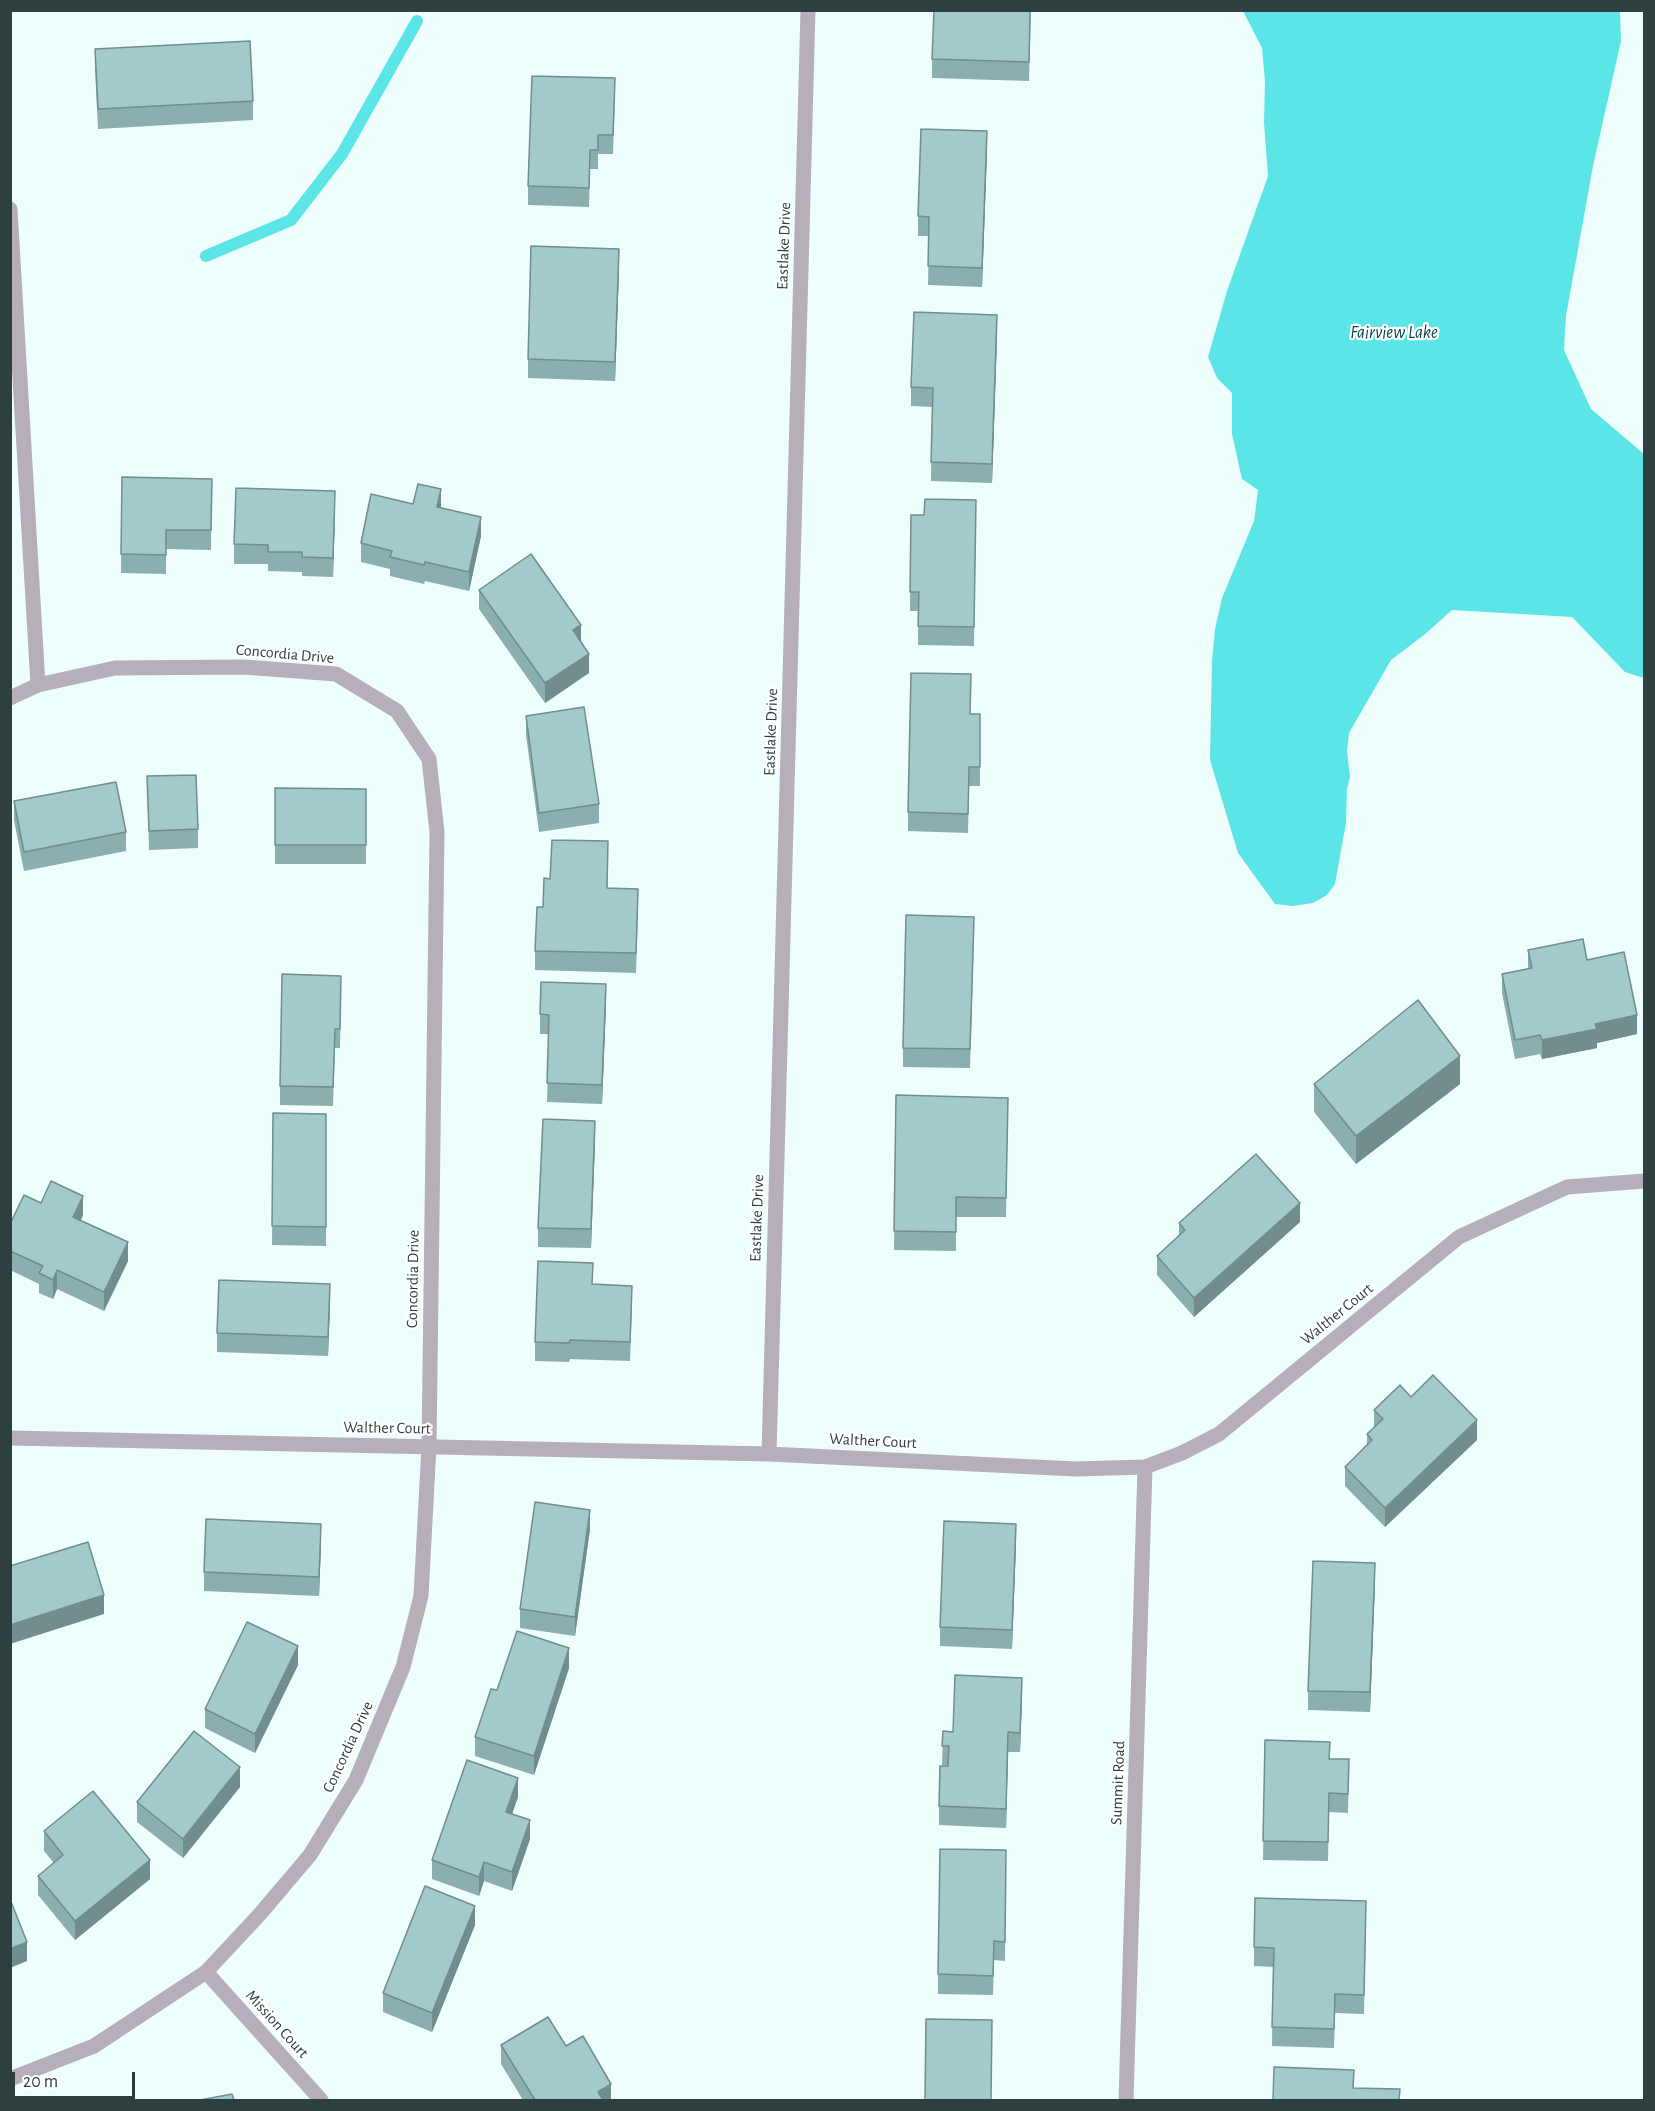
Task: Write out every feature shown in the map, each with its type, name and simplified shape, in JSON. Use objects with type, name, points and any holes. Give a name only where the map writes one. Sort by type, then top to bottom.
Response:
[{"type":"street","name":"Eastlake Drive","points":[[769,1454],[808,10]]},
{"type":"street","points":[[10,209],[38,685]]},
{"type":"street","name":"Concordia Drive","points":[[10,698],[38,685],[115,668],[244,667],[336,674],[397,711],[429,759],[437,832],[429,1446],[421,1596],[404,1667],[356,1780],[310,1855],[260,1914],[206,1972],[94,2046],[10,2079]]},
{"type":"street","name":"Walther Court","points":[[10,1438],[769,1454],[1076,1469],[1145,1467],[1182,1454],[1219,1434],[1459,1237],[1567,1187],[1644,1181]]},
{"type":"street","name":"Summit Road","points":[[1126,2100],[1145,1467]]},
{"type":"street","name":"Mission Court","points":[[206,1972],[321,2100]]},
{"type":"water","name":"Fairview Lake","points":[[1243,11],[1620,11],[1621,41],[1593,166],[1566,316],[1564,350],[1591,409],[1644,454],[1644,678],[1625,672],[1572,617],[1452,610],[1391,660],[1349,733],[1347,751],[1350,777],[1347,789],[1346,823],[1335,884],[1327,895],[1313,903],[1293,906],[1275,904],[1238,853],[1210,760],[1215,629],[1222,598],[1254,521],[1258,490],[1242,479],[1232,434],[1232,393],[1217,378],[1208,357],[1227,291],[1268,176],[1262,48]]},
{"type":"building","points":[[934,10],[1030,10],[1029,62],[932,59]]},
{"type":"building","points":[[250,41],[253,101],[98,109],[95,49]]},
{"type":"building","points":[[532,76],[615,78],[613,135],[598,135],[598,150],[590,150],[589,188],[528,186]]},
{"type":"building","points":[[921,129],[987,131],[982,268],[928,266],[929,217],[918,216]]},
{"type":"building","points":[[531,246],[619,249],[615,362],[528,359]]},
{"type":"building","points":[[914,312],[997,315],[992,464],[931,462],[933,388],[911,387]]},
{"type":"building","points":[[122,477],[212,479],[211,530],[166,530],[166,555],[121,554]]},
{"type":"building","points":[[418,484],[441,489],[437,507],[481,517],[469,572],[390,557],[392,551],[361,543],[371,494],[413,504]]},
{"type":"building","points":[[236,488],[335,491],[333,558],[302,557],[302,552],[268,552],[268,545],[234,544]]},
{"type":"building","points":[[925,499],[976,500],[974,627],[918,626],[919,592],[910,592],[911,515],[924,515]]},
{"type":"building","points":[[531,554],[581,625],[573,630],[589,654],[545,683],[479,590]]},
{"type":"building","points":[[911,673],[971,674],[970,714],[980,714],[980,767],[969,767],[968,814],[908,812]]},
{"type":"building","points":[[584,707],[599,804],[539,813],[526,716]]},
{"type":"building","points":[[196,775],[198,829],[149,831],[147,776]]},
{"type":"building","points":[[116,782],[126,832],[24,852],[14,801]]},
{"type":"building","points":[[275,788],[366,789],[366,845],[275,845]]},
{"type":"building","points":[[552,840],[608,841],[607,888],[638,889],[636,953],[535,951],[537,907],[543,907],[544,878],[550,879]]},
{"type":"building","points":[[906,915],[974,917],[970,1049],[903,1048]]},
{"type":"building","points":[[1583,939],[1587,960],[1624,952],[1637,1015],[1595,1024],[1597,1029],[1542,1040],[1540,1035],[1515,1040],[1502,974],[1532,968],[1528,950]]},
{"type":"building","points":[[282,974],[341,976],[340,1029],[335,1029],[333,1087],[280,1086]]},
{"type":"building","points":[[541,982],[606,984],[602,1085],[547,1083],[549,1015],[540,1014]]},
{"type":"building","points":[[1418,1000],[1460,1056],[1356,1136],[1314,1084]]},
{"type":"building","points":[[896,1095],[1008,1098],[1006,1198],[956,1197],[956,1232],[894,1231]]},
{"type":"building","points":[[273,1113],[326,1114],[326,1227],[272,1226]]},
{"type":"building","points":[[543,1119],[595,1121],[591,1229],[538,1228]]},
{"type":"building","points":[[1256,1154],[1300,1203],[1194,1298],[1157,1256],[1185,1230],[1179,1223]]},
{"type":"building","points":[[51,1181],[83,1196],[73,1217],[128,1242],[104,1292],[57,1270],[53,1280],[39,1273],[43,1266],[10,1251],[10,1224],[24,1195],[41,1203]]},
{"type":"building","points":[[538,1261],[593,1263],[592,1284],[632,1286],[630,1342],[570,1340],[569,1343],[535,1342]]},
{"type":"building","points":[[219,1280],[330,1284],[328,1337],[217,1333]]},
{"type":"building","points":[[1433,1375],[1477,1420],[1385,1508],[1345,1467],[1372,1440],[1367,1434],[1383,1419],[1374,1410],[1400,1385],[1411,1397]]},
{"type":"building","points":[[535,1502],[590,1510],[575,1617],[520,1609]]},
{"type":"building","points":[[206,1519],[321,1524],[319,1577],[204,1572]]},
{"type":"building","points":[[944,1521],[1016,1524],[1012,1630],[940,1627]]},
{"type":"building","points":[[88,1542],[104,1595],[10,1625],[10,1566]]},
{"type":"building","points":[[1313,1561],[1375,1563],[1370,1692],[1308,1691]]},
{"type":"building","points":[[247,1622],[298,1646],[255,1734],[205,1709]]},
{"type":"building","points":[[517,1631],[569,1648],[534,1756],[475,1737],[491,1689],[497,1690]]},
{"type":"building","points":[[955,1675],[1022,1678],[1020,1733],[1008,1732],[1006,1809],[939,1806],[940,1766],[948,1766],[949,1746],[942,1746],[943,1731],[953,1732]]},
{"type":"building","points":[[194,1731],[240,1767],[183,1839],[137,1802]]},
{"type":"building","points":[[1265,1740],[1330,1742],[1329,1759],[1349,1759],[1348,1794],[1329,1793],[1328,1842],[1263,1841]]},
{"type":"building","points":[[467,1760],[518,1778],[506,1812],[530,1820],[512,1872],[484,1862],[479,1877],[432,1860]]},
{"type":"building","points":[[93,1791],[150,1860],[75,1921],[38,1876],[63,1855],[44,1831]]},
{"type":"building","points":[[940,1849],[1006,1850],[1005,1942],[994,1941],[993,1976],[938,1974]]},
{"type":"building","points":[[425,1886],[475,1906],[432,2013],[383,1993]]},
{"type":"building","points":[[1255,1898],[1366,1901],[1364,1995],[1335,1994],[1334,2029],[1272,2027],[1274,1948],[1254,1947]]},
{"type":"building","points":[[10,1899],[27,1942],[10,1949]]},
{"type":"building","points":[[548,2017],[566,2046],[583,2036],[611,2084],[598,2092],[603,2100],[535,2100],[501,2045]]},
{"type":"building","points":[[926,2019],[992,2020],[991,2100],[925,2100]]},
{"type":"building","points":[[1274,2067],[1354,2070],[1353,2088],[1400,2089],[1399,2100],[1273,2100]]},
{"type":"building","points":[[232,2094],[234,2100],[200,2100]]},
{"type":"waterway","points":[[206,256],[291,220],[342,154],[417,21]]}]
